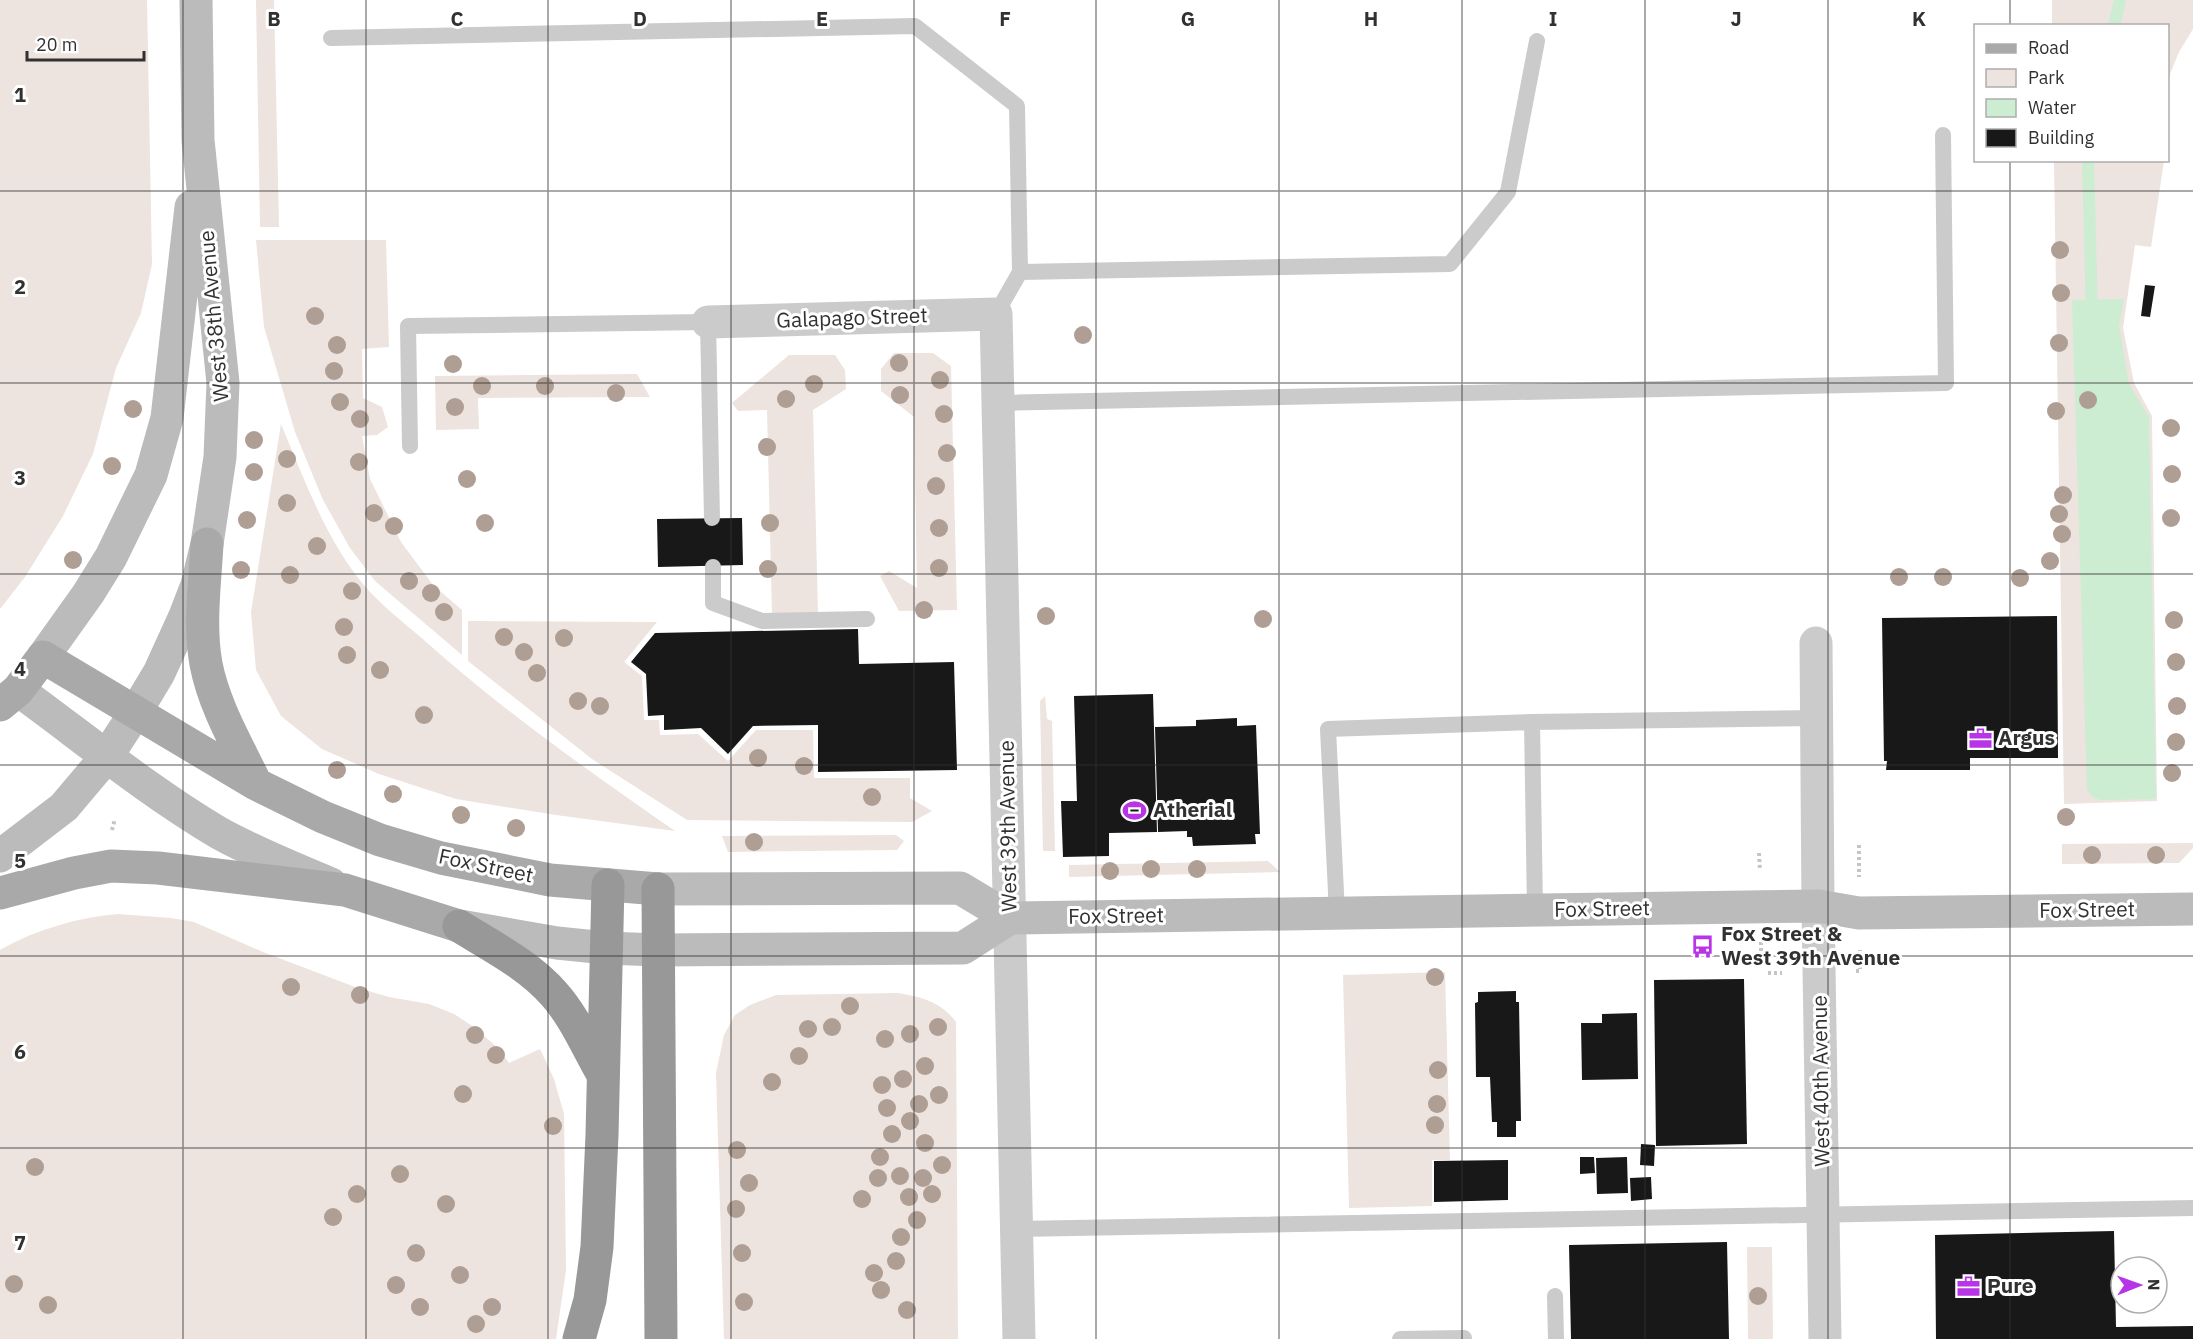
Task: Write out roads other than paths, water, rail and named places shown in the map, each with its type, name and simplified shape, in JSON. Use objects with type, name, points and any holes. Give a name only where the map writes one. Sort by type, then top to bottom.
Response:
[{"type":"highway","points":[[579,1339],[590,1300],[597,1247],[608,885]]},
{"type":"highway","points":[[658,889],[661,1335]]},
{"type":"highway","points":[[459,926],[535,975],[554,994],[565,1009],[602,1075]]},
{"type":"main road","points":[[207,544],[203,618],[206,665],[230,730],[256,784]]},
{"type":"main road","points":[[9,697],[43,657]]},
{"type":"main road","name":"Fox Street","points":[[43,657],[256,784],[332,821],[380,840],[441,858],[550,880],[658,889]]},
{"type":"main road","points":[[0,893],[74,873],[111,866],[158,868],[345,890],[459,926]]},
{"type":"street","name":"West 38th Avenue","points":[[107,756],[159,672],[197,585],[207,544],[220,457],[223,383],[198,140],[196,0]]},
{"type":"street","name":"West 38th Avenue","points":[[43,657],[111,557],[154,464],[167,418],[198,140]]},
{"type":"street","name":"West 39th Avenue","points":[[996,314],[1019,1339]]},
{"type":"street","name":"Galapago Street","points":[[708,322],[996,314]]},
{"type":"street","name":"West 40th Avenue","points":[[1816,643],[1825,1339]]},
{"type":"street","points":[[9,697],[107,756],[185,812],[220,833],[268,858],[345,890]]},
{"type":"street","points":[[0,856],[64,807],[107,756]]},
{"type":"street","name":"Fox Street","points":[[658,889],[960,888],[1010,918],[1818,906],[1859,913],[2193,909]]},
{"type":"street","points":[[459,926],[557,943],[606,948],[658,950],[963,948],[1010,918]]},
{"type":"lane","points":[[331,38],[915,26],[1017,106],[1020,272],[996,314]]},
{"type":"lane","points":[[1020,272],[1450,264],[1508,192],[1537,41]]},
{"type":"lane","points":[[998,403],[1946,383],[1943,135]]},
{"type":"lane","points":[[410,446],[408,326],[708,322],[712,518]]},
{"type":"lane","points":[[713,567],[713,603],[762,621],[867,619]]},
{"type":"lane","points":[[1337,913],[1329,729],[1532,722],[1816,718]]},
{"type":"lane","points":[[1532,722],[1535,910]]},
{"type":"lane","points":[[1016,1230],[2193,1208]]},
{"type":"lane","points":[[1555,1296],[1556,1339]]},
{"type":"lane","points":[[1400,1339],[1464,1338]]},
{"type":"water","points":[[2124,299],[2119,326],[2129,384],[2149,417],[2156,799],[2101,800],[2094,798],[2087,790],[2072,300]]},
{"type":"waterway","points":[[2114,24],[2120,0]]},
{"type":"waterway","points":[[2088,162],[2092,315]]},
{"type":"place","name":"Argus","points":[[1980,738]]},
{"type":"place","name":"Atherial","points":[[1135,810]]},
{"type":"place","name":"Fox Street & West 39th Avenue","points":[[1703,946]]},
{"type":"place","name":"Pure","points":[[1969,1286]]}]
